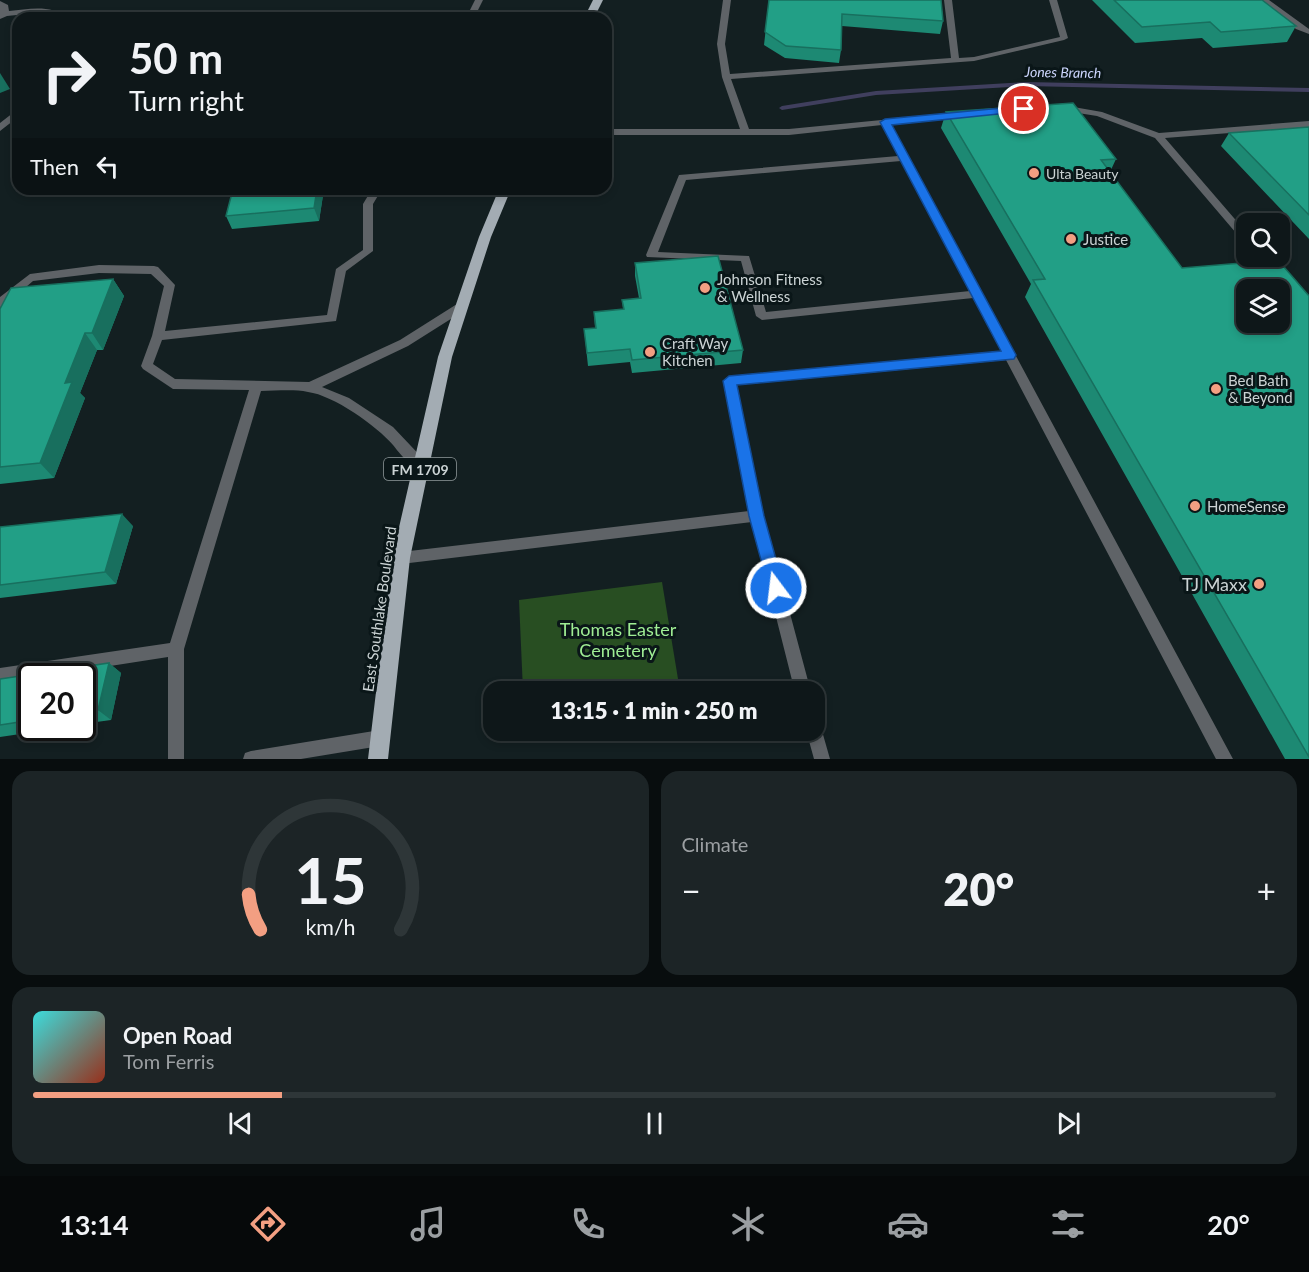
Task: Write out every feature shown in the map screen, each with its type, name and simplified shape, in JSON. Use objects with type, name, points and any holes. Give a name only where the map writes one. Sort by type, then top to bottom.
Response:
[{"type":"main road","name":"East Southlake Boulevard","points":[[378,759],[401,558],[421,464],[445,357],[485,237],[502,195]]},
{"type":"street","points":[[727,0],[721,44],[726,77],[746,133]]},
{"type":"street","points":[[948,0],[955,61]]},
{"type":"street","points":[[726,77],[974,59],[1064,38],[1053,0]]},
{"type":"street","points":[[1264,0],[1309,32]]},
{"type":"street","points":[[0,3],[5,7],[2,16]]},
{"type":"street","points":[[27,12],[39,10],[51,12]]},
{"type":"street","points":[[1047,107],[1073,108],[1098,114],[1158,136],[1309,124]]},
{"type":"street","points":[[612,132],[789,132],[977,113]]},
{"type":"street","points":[[0,128],[12,117]]},
{"type":"street","points":[[885,122],[1225,759]]},
{"type":"street","points":[[1158,136],[1236,226]]},
{"type":"street","points":[[905,158],[682,177],[651,255],[745,258],[762,316],[977,294]]},
{"type":"street","points":[[158,336],[332,318],[340,269],[368,251],[368,204],[373,195]]},
{"type":"street","points":[[1272,267],[1283,279]]},
{"type":"street","points":[[0,303],[30,278],[99,269],[154,270],[171,285],[158,336],[147,366],[173,384],[310,387],[345,401],[389,431],[421,464]]},
{"type":"street","points":[[310,387],[404,343],[461,307]]},
{"type":"street","points":[[800,681],[757,516],[729,381],[1010,355]]},
{"type":"street","points":[[176,759],[176,649],[256,387]]},
{"type":"street","points":[[401,558],[757,516]]},
{"type":"street","points":[[0,675],[176,649]]},
{"type":"street","points":[[251,759],[380,738]]},
{"type":"street","points":[[817,741],[822,759]]},
{"type":"green space","name":"Thomas Easter Cemetery","points":[[662,582],[678,681],[523,681],[519,600]]},
{"type":"building","points":[[769,0],[941,0],[943,21],[842,14],[841,50],[786,46],[765,32]]},
{"type":"building","points":[[1114,0],[1262,0],[1296,26],[1221,32],[1210,22],[1142,27]]},
{"type":"building","points":[[1073,103],[1116,159],[1101,160],[1182,268],[1236,264],[1236,267],[1284,267],[1309,296],[1309,757],[1033,280],[1045,279],[946,112]]},
{"type":"building","points":[[1309,127],[1309,215],[1229,133]]},
{"type":"building","points":[[231,195],[316,195],[314,208],[226,216]]},
{"type":"building","points":[[718,256],[743,350],[632,360],[630,349],[587,353],[584,329],[596,328],[594,312],[624,309],[622,300],[641,298],[635,263]]},
{"type":"building","points":[[113,279],[92,333],[85,333],[65,383],[72,382],[40,463],[0,467],[0,309],[11,288]]},
{"type":"building","points":[[122,514],[105,572],[0,585],[0,527]]},
{"type":"building","points":[[109,663],[98,710],[96,710],[96,665]]},
{"type":"building","points":[[18,676],[18,722],[0,725],[0,679]]},
{"type":"waterway","name":"Jones Branch","points":[[782,108],[876,93],[1026,84],[1309,90]]},
{"type":"place","name":"Ulta Beauty","points":[[1034,173]]},
{"type":"place","name":"Justice","points":[[1071,239]]},
{"type":"place","name":"Johnson Fitness & Wellness","points":[[705,288]]},
{"type":"place","name":"Craft Way Kitchen","points":[[650,352]]},
{"type":"place","name":"Bed Bath & Beyond","points":[[1216,389]]},
{"type":"place","name":"HomeSense","points":[[1195,506]]},
{"type":"place","name":"TJ Maxx","points":[[1259,584]]},
{"type":"route","points":[[776,588],[757,516],[729,381],[1010,355],[885,122],[1024,109]]}]
